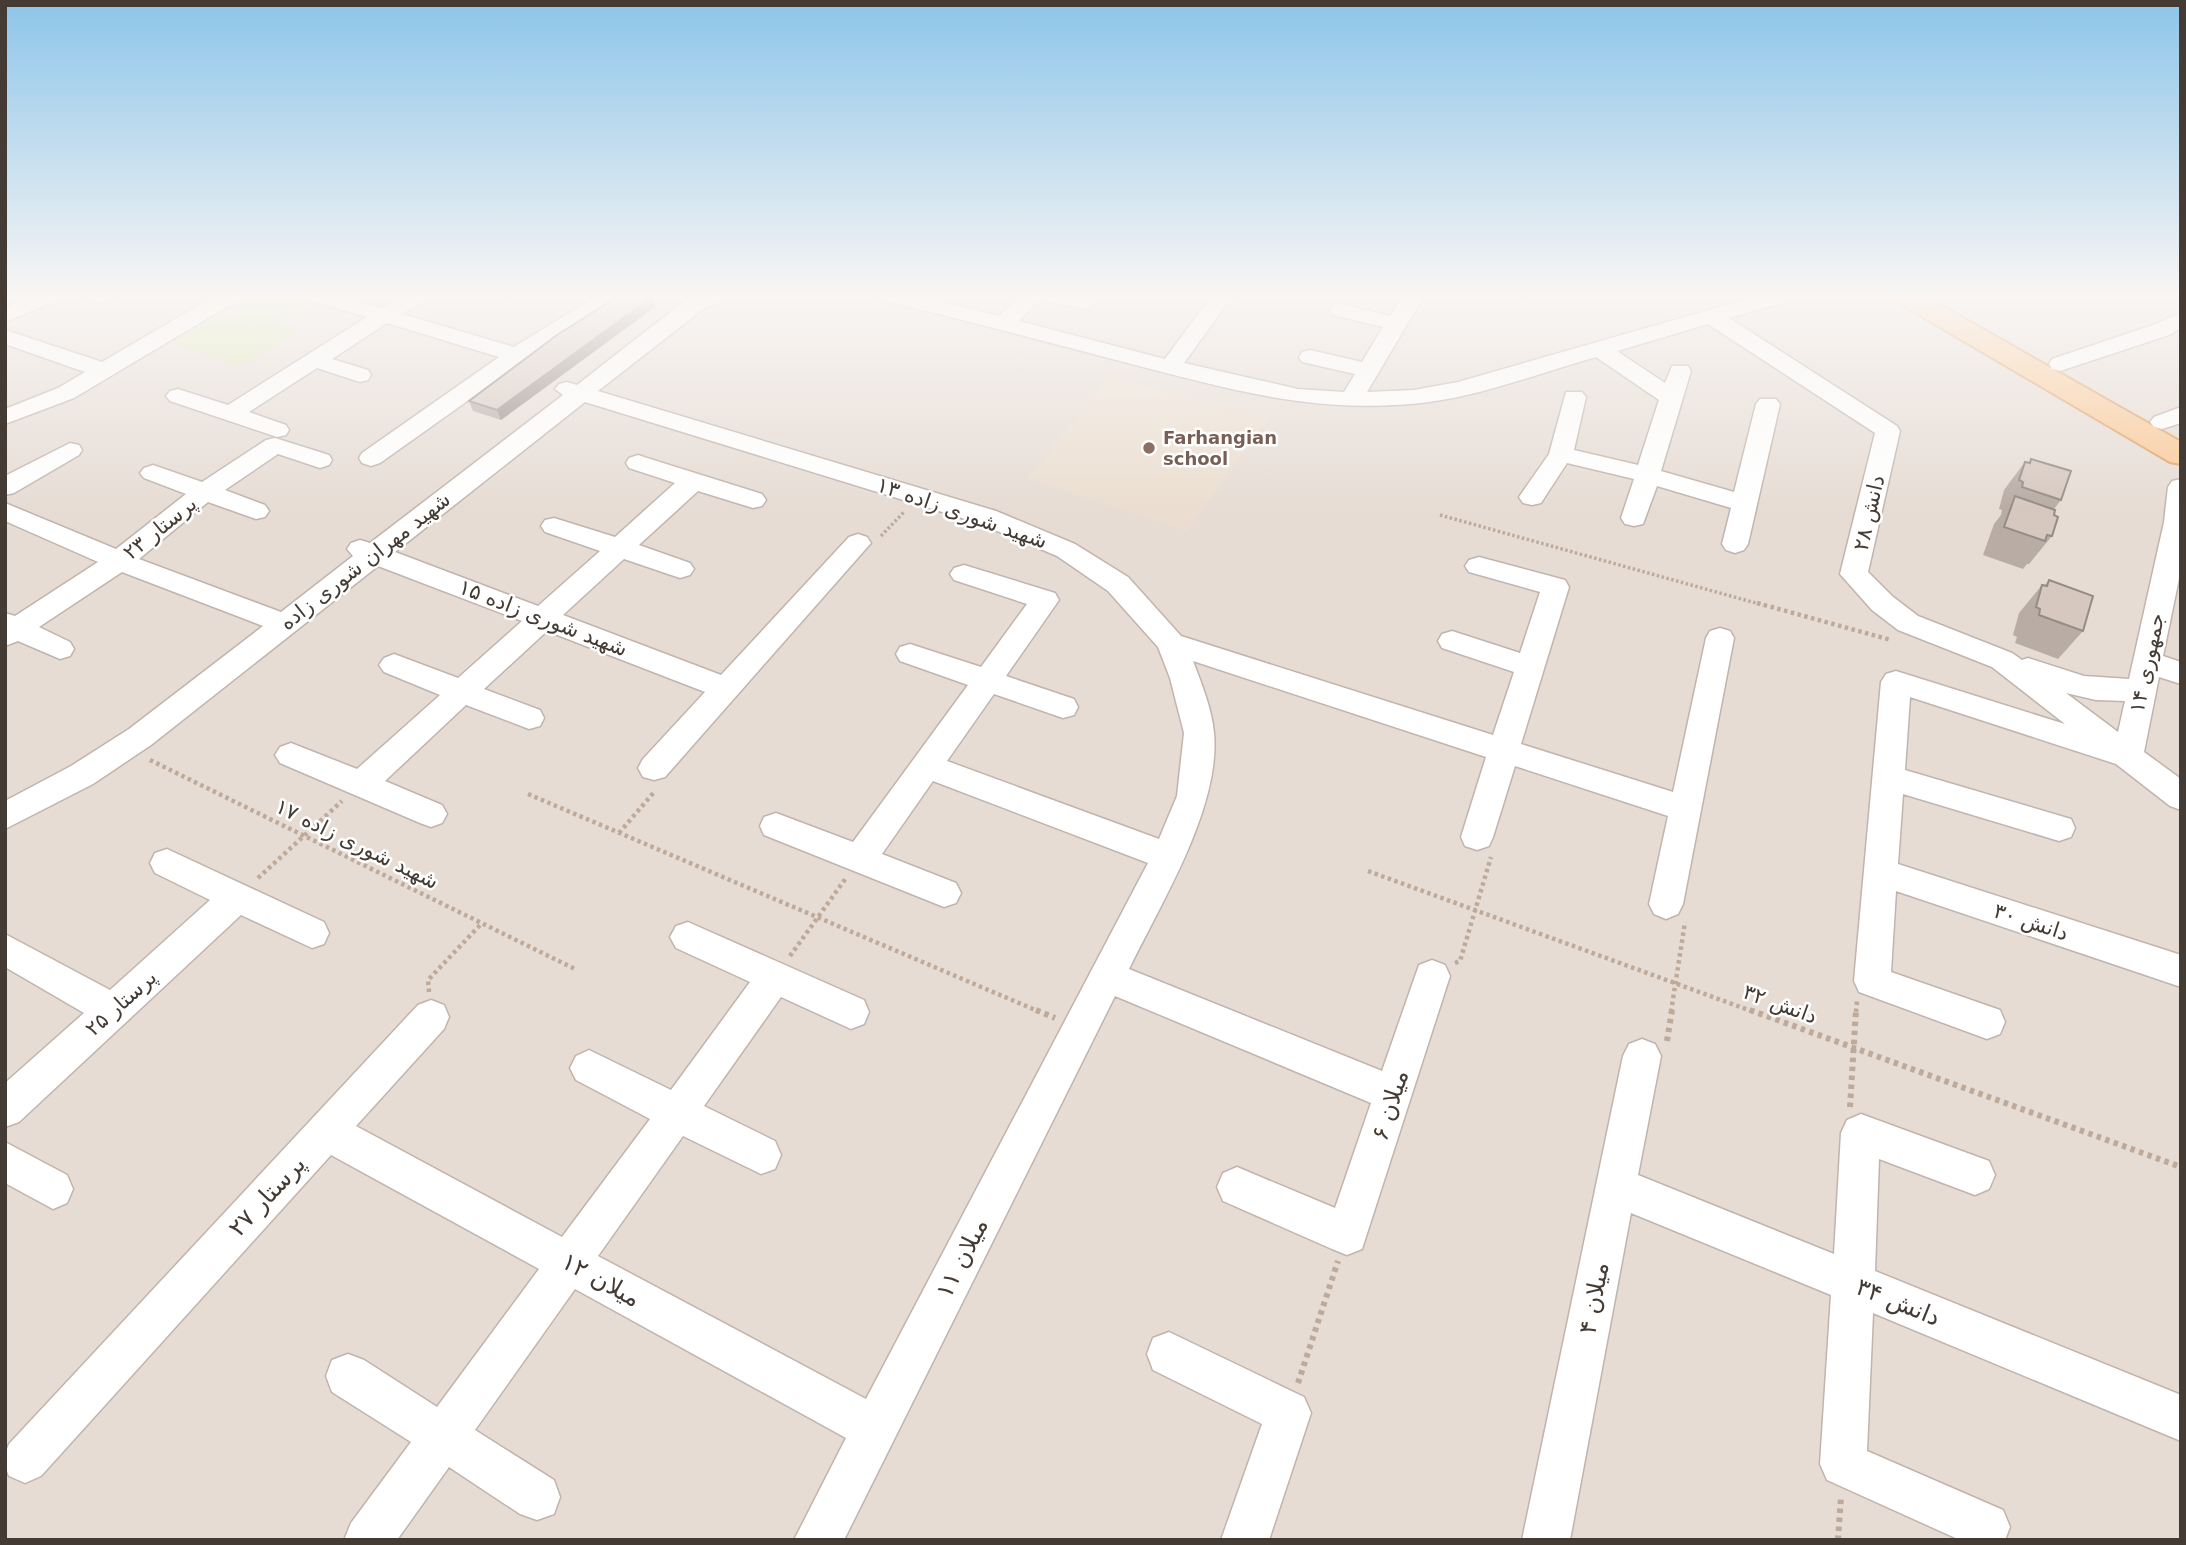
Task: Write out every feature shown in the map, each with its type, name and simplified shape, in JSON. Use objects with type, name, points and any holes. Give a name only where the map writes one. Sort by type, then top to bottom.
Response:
[{"type":"main road","points":[[2028,366],[2181,456]]},
{"type":"main road","points":[[2065,366],[2174,423]]},
{"type":"street","points":[[91,366],[106,371]]},
{"type":"street","points":[[5,416],[66,393],[114,366]]},
{"type":"street","points":[[230,414],[305,366]]},
{"type":"street","points":[[333,366],[360,375]]},
{"type":"street","points":[[371,458],[501,366]]},
{"type":"street","name":"شهید مهران شوری زاده","points":[[5,816],[71,782],[124,747],[604,366]]},
{"type":"street","name":"شهید مهران شوری زاده","points":[[574,391],[609,366]]},
{"type":"street","points":[[1163,366],[1297,396],[1351,400],[1414,397],[1461,389],[1540,366]]},
{"type":"street","points":[[1348,366],[1369,371]]},
{"type":"street","points":[[1351,400],[1372,366]]},
{"type":"street","points":[[1624,366],[1670,397]]},
{"type":"street","name":"دانش ۲۸","points":[[1787,366],[1888,431],[1854,574],[1882,603],[1908,623],[2002,660],[2181,797]]},
{"type":"street","points":[[2068,368],[2073,366]]},
{"type":"street","points":[[2068,368],[2075,366]]},
{"type":"street","points":[[1634,518],[1680,371]]},
{"type":"street","name":"شهید شوری زاده ۱۳","points":[[574,391],[987,517],[1066,550],[1118,584],[1171,643],[1185,678],[1199,733],[1193,796],[1168,856],[1107,976]]},
{"type":"street","points":[[178,396],[277,430]]},
{"type":"street","points":[[1532,496],[1561,454],[1574,397]]},
{"type":"street","points":[[1735,544],[1768,404]]},
{"type":"street","name":"پرستار ۲۳","points":[[9,629],[119,561],[205,492],[275,445],[320,460]]},
{"type":"street","points":[[5,487],[70,450]]},
{"type":"street","points":[[1561,454],[1648,475],[1745,504]]},
{"type":"street","points":[[638,463],[753,500]]},
{"type":"street","points":[[153,472],[256,511]]},
{"type":"street","points":[[361,784],[693,481]]},
{"type":"street","name":"جمهوری ۱۴","points":[[2128,756],[2177,522],[2181,487]]},
{"type":"street","points":[[5,511],[119,561],[270,618]]},
{"type":"street","points":[[554,526],[680,569]]},
{"type":"street","points":[[654,768],[858,543]]},
{"type":"street","name":"شهید مهران شوری زاده","points":[[5,800],[71,765],[126,729],[270,618],[367,552]]},
{"type":"street","name":"شهید شوری زاده ۱۵","points":[[367,552],[726,688]]},
{"type":"street","points":[[1476,837],[1555,586],[1479,566]]},
{"type":"street","points":[[860,859],[1045,600],[964,574]]},
{"type":"street","points":[[9,629],[60,649]]},
{"type":"street","points":[[1667,904],[1720,638]]},
{"type":"street","points":[[1452,641],[1530,667]]},
{"type":"street","points":[[1171,643],[1685,809]]},
{"type":"street","points":[[909,654],[1063,707]]},
{"type":"street","points":[[2002,660],[2093,691],[2114,692],[2145,675],[2181,673]]},
{"type":"street","points":[[394,666],[529,718]]},
{"type":"street","points":[[1987,1022],[1872,982],[1896,681],[2128,756]]},
{"type":"street","points":[[292,754],[431,814]]},
{"type":"street","points":[[927,766],[1168,856]]},
{"type":"street","points":[[1888,777],[2059,828]]},
{"type":"street","points":[[776,826],[944,893]]},
{"type":"street","points":[[167,863],[312,933]]},
{"type":"street","name":"دانش ۳۰","points":[[1881,872],[2181,971]]},
{"type":"street","name":"پرستار ۲۵","points":[[5,1109],[237,897]]},
{"type":"street","points":[[688,937],[851,1012]]},
{"type":"street","points":[[5,949],[113,1010]]},
{"type":"street","points":[[1107,976],[1393,1094]]},
{"type":"street","name":"میلان ۱۱","points":[[818,1540],[1107,976]]},
{"type":"street","name":"میلان ۶","points":[[1347,1234],[1432,976]]},
{"type":"street","points":[[368,1540],[775,977]]},
{"type":"street","name":"پرستار ۲۷","points":[[25,1460],[431,1017]]},
{"type":"street","name":"میلان ۴","points":[[1546,1540],[1642,1056]]},
{"type":"street","points":[[589,1068],[761,1155]]},
{"type":"street","name":"میلان ۱۲","points":[[326,1131],[875,1429]]},
{"type":"street","points":[[1975,1175],[1861,1133],[1843,1464],[1986,1527]]},
{"type":"street","points":[[5,1161],[53,1189]]},
{"type":"street","name":"دانش ۳۴","points":[[1616,1186],[2181,1419]]},
{"type":"street","points":[[1237,1187],[1347,1234]]},
{"type":"street","points":[[1169,1354],[1288,1413],[1245,1540]]},
{"type":"street","points":[[348,1376],[537,1497]]},
{"type":"path","points":[[858,543],[879,539],[918,496]]},
{"type":"path","points":[[1440,515],[1896,642]]},
{"type":"path","name":"شهید شوری زاده ۱۷","points":[[124,747],[575,969]]},
{"type":"path","points":[[619,833],[664,780],[654,768]]},
{"type":"path","points":[[237,897],[361,784]]},
{"type":"path","points":[[528,794],[1080,1028]]},
{"type":"path","points":[[1432,976],[1460,961],[1492,856],[1476,837]]},
{"type":"path","points":[[775,977],[860,859]]},
{"type":"path","name":"دانش ۳۲","points":[[1368,871],[2181,1167]]},
{"type":"path","points":[[1642,1056],[1667,1041],[1685,921],[1667,904]]},
{"type":"path","points":[[431,1017],[428,981],[482,923]]},
{"type":"path","points":[[1861,1133],[1850,1109],[1854,1048],[1858,995],[1872,982]]},
{"type":"path","points":[[1288,1413],[1347,1234]]},
{"type":"shaded area","points":[[5,366],[2181,366],[2181,1540],[5,1540]]},
{"type":"shaded area","name":"Farhangian school","points":[[1109,378],[1269,418],[1187,531],[1027,478]]},
{"type":"building","points":[[516,366],[557,366],[497,410],[469,401]]},
{"type":"building","points":[[2031,459],[2071,471],[2061,500],[2022,487],[2023,482],[2019,480],[2025,462],[2030,463]]},
{"type":"building","points":[[2015,496],[2055,510],[2054,515],[2058,517],[2052,536],[2047,535],[2045,541],[2004,527]]},
{"type":"building","points":[[2049,580],[2093,596],[2083,631],[2039,615],[2040,609],[2036,607],[2042,585],[2047,586]]},
{"type":"place","name":"Farhangian school","points":[[1149,448]]}]
